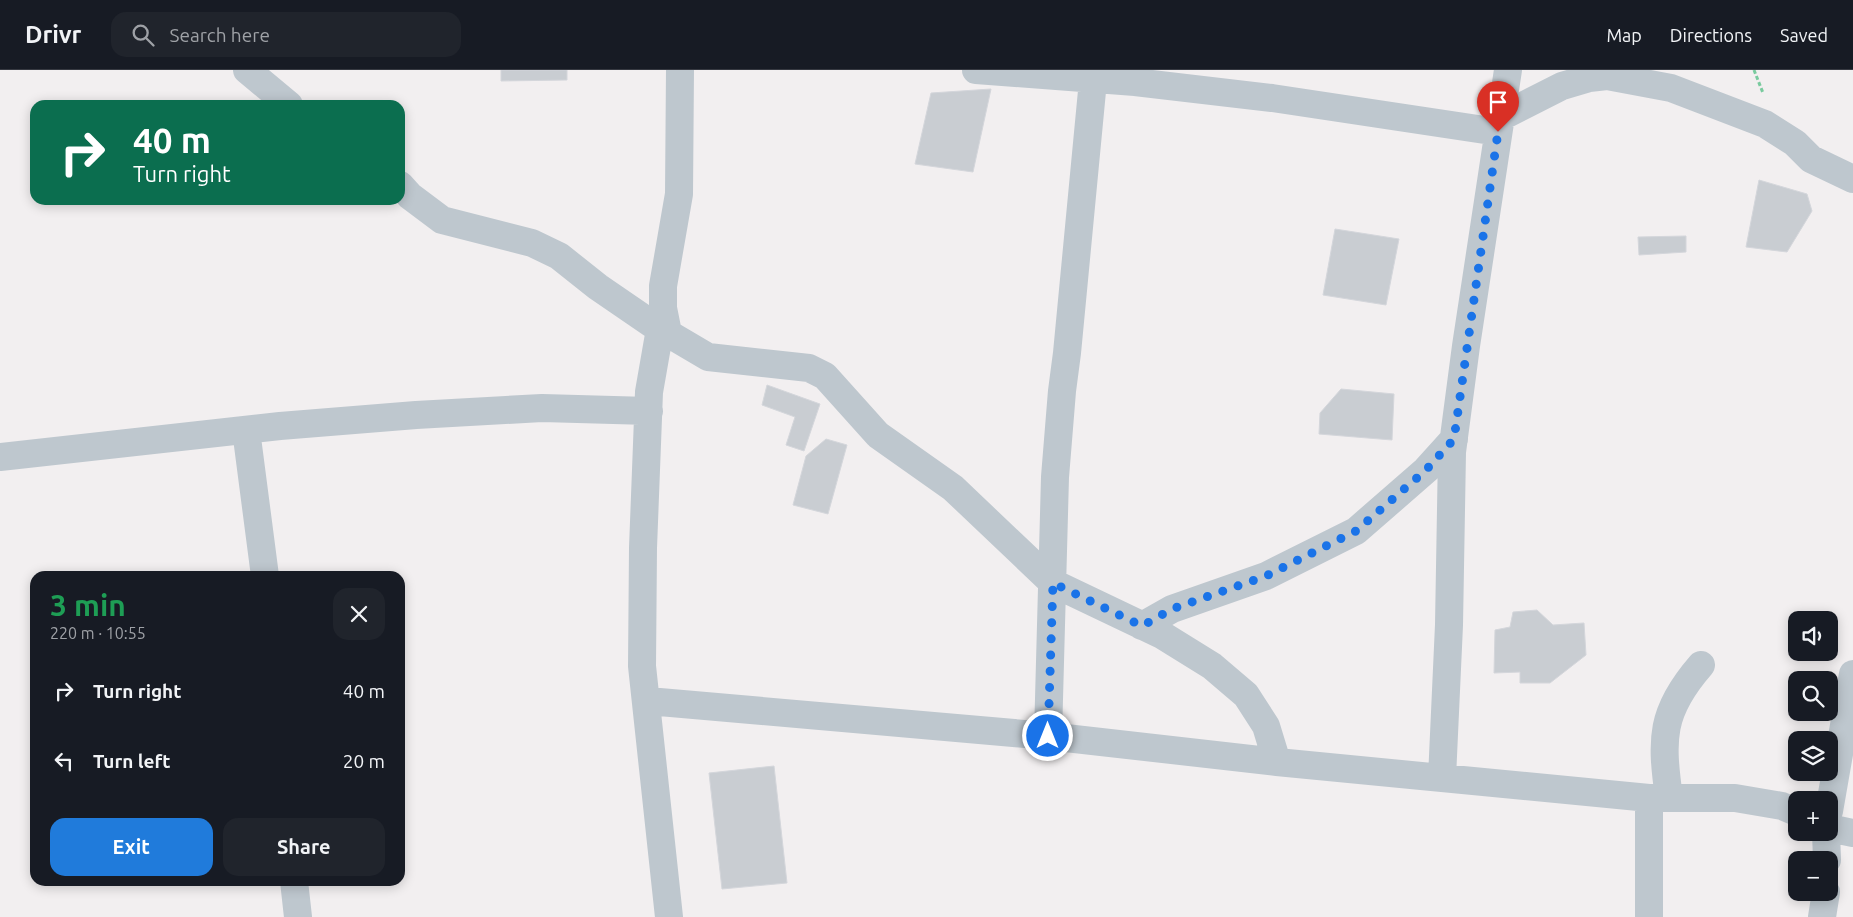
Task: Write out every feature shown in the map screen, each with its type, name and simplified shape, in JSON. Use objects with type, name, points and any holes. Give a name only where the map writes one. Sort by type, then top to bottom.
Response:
[{"type":"street","points":[[248,70],[283,100]]},
{"type":"street","points":[[669,917],[648,701],[642,666],[642,612],[649,392],[664,331],[663,286],[679,194],[680,70]]},
{"type":"street","points":[[976,70],[1094,74],[1272,98],[1499,124],[1562,86],[1589,78],[1607,76],[1665,79],[1765,124],[1795,143],[1811,159],[1853,179]]},
{"type":"street","points":[[1442,778],[1450,625],[1450,528],[1454,439],[1508,70]]},
{"type":"street","points":[[1048,736],[1055,477],[1094,74]]},
{"type":"street","points":[[405,190],[442,220],[532,243],[559,256],[598,287],[664,331],[708,357],[809,368],[824,376],[878,435],[954,488],[1053,583],[1162,635],[1212,666],[1246,695],[1266,726],[1277,762]]},
{"type":"street","points":[[0,456],[246,430],[416,415],[542,408],[649,411]]},
{"type":"street","points":[[246,430],[264,571]]},
{"type":"street","points":[[1142,626],[1172,609],[1266,576],[1356,531],[1426,470],[1454,439]]},
{"type":"street","points":[[1649,917],[1659,798],[1664,762],[1664,732],[1673,704],[1686,682],[1701,664]]},
{"type":"street","points":[[1833,791],[1853,674]]},
{"type":"street","points":[[648,701],[1048,736],[1277,762],[1659,798],[1735,798],[1788,809]]},
{"type":"street","points":[[1838,830],[1853,833]]},
{"type":"street","points":[[295,886],[298,917]]},
{"type":"street","points":[[1822,917],[1825,901]]},
{"type":"building","points":[[501,70],[567,70],[567,80],[501,81]]},
{"type":"building","points":[[991,89],[973,172],[915,164],[931,93]]},
{"type":"building","points":[[1759,180],[1807,194],[1812,211],[1787,252],[1746,247]]},
{"type":"building","points":[[1335,229],[1399,239],[1386,305],[1323,295]]},
{"type":"building","points":[[1686,236],[1686,252],[1639,255],[1638,237]]},
{"type":"building","points":[[767,385],[820,404],[804,451],[786,445],[795,417],[762,405]]},
{"type":"building","points":[[1341,389],[1394,394],[1392,440],[1319,434],[1320,413]]},
{"type":"building","points":[[826,439],[847,445],[828,514],[793,505],[806,456]]},
{"type":"building","points":[[1537,610],[1553,625],[1584,623],[1586,655],[1550,683],[1520,683],[1520,672],[1494,673],[1495,630],[1510,627],[1513,612]]},
{"type":"building","points":[[774,766],[787,883],[722,889],[709,773]]},
{"type":"route","points":[[1048,736],[1053,583],[1107,611],[1142,626],[1172,609],[1266,576],[1356,531],[1426,470],[1454,439],[1468,327],[1498,132]]}]
